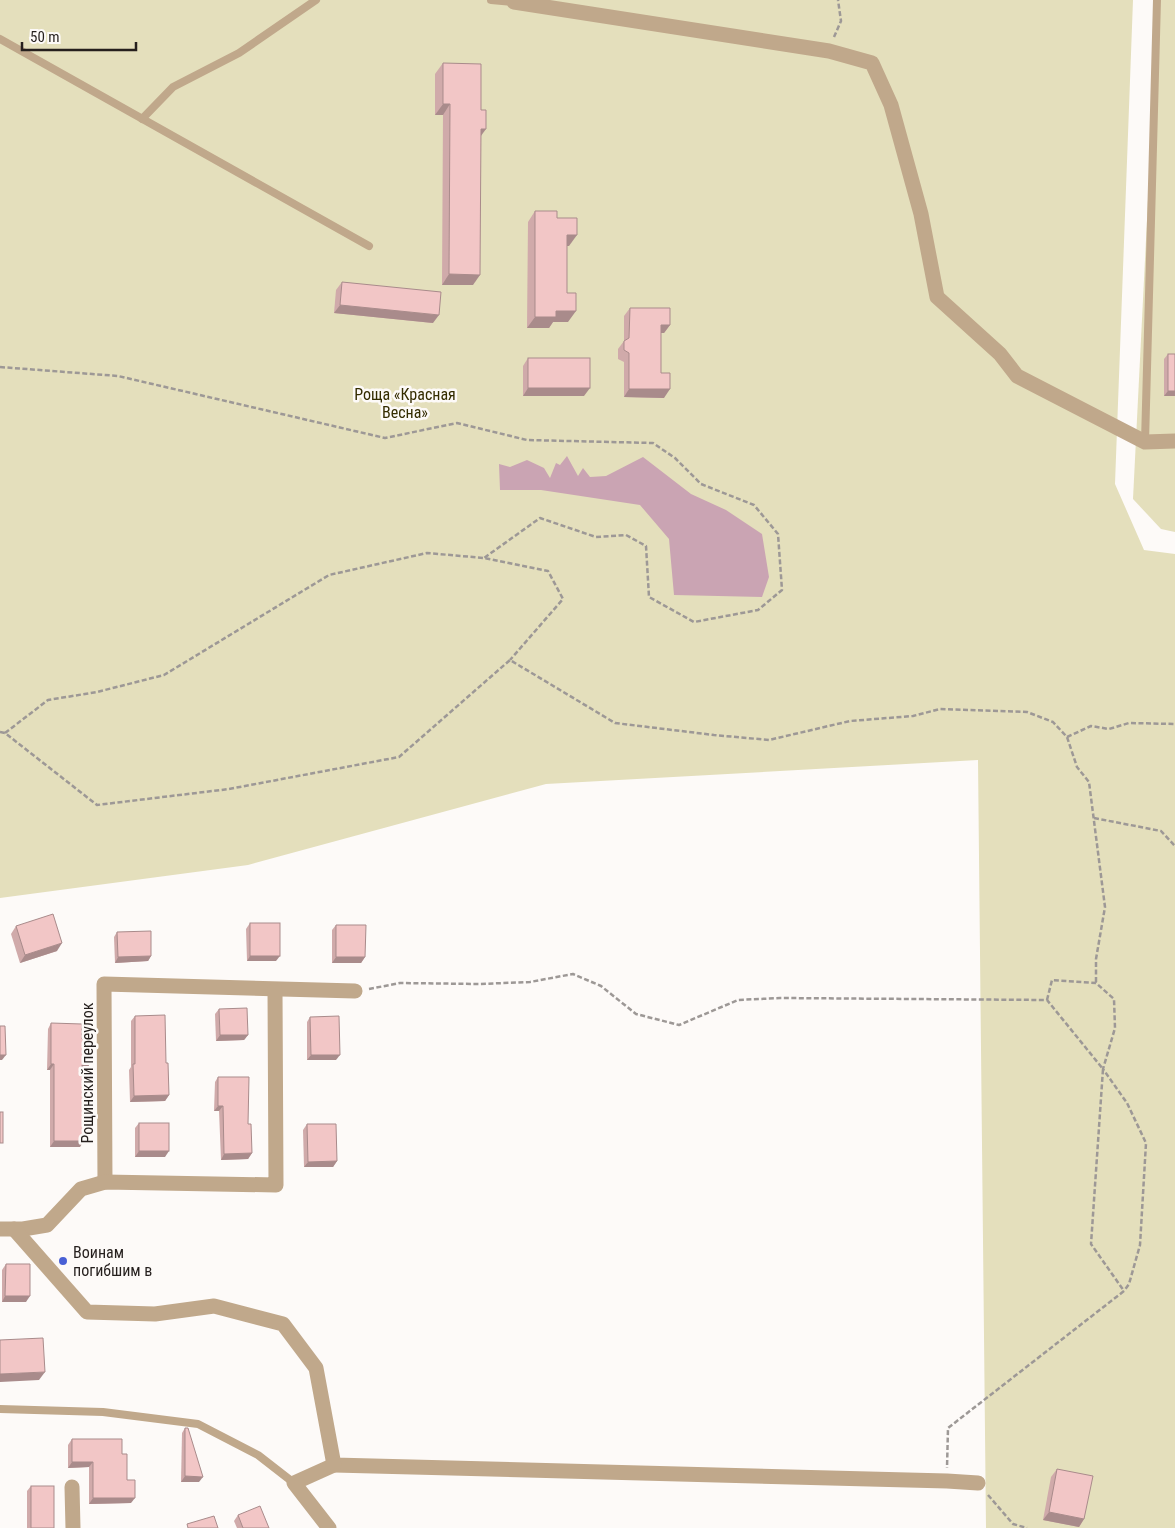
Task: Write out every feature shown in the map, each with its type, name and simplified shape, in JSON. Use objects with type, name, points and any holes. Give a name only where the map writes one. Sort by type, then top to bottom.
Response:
[{"type":"street","points":[[514,2],[829,51],[872,63],[891,106],[921,214],[937,297],[1000,354],[1017,376],[1145,442],[1175,441]]},
{"type":"street","name":"Рощинский переулок","points":[[105,1182],[104,984],[355,991]]},
{"type":"street","points":[[7,1229],[47,1225],[81,1189],[105,1182],[276,1185],[275,990]]},
{"type":"street","points":[[7,1229],[88,1312],[155,1314],[214,1306],[283,1324],[316,1368],[334,1465]]},
{"type":"street","points":[[329,1528],[294,1483],[334,1465],[978,1483]]},
{"type":"street","points":[[72,1487],[73,1528]]},
{"type":"lane","points":[[142,118],[173,87],[239,53],[316,0]]},
{"type":"lane","points":[[491,0],[514,2]]},
{"type":"lane","points":[[1145,442],[1157,0]]},
{"type":"lane","points":[[0,39],[369,246]]},
{"type":"lane","points":[[0,1409],[103,1412],[198,1424],[258,1455],[294,1483]]},
{"type":"path","points":[[829,51],[841,20],[838,0]]},
{"type":"path","points":[[0,367],[118,376],[386,438],[457,423],[527,440],[654,442],[675,458],[701,484],[754,505],[778,534],[782,590],[758,610],[694,622],[649,597],[646,546],[626,535],[596,537],[540,518],[484,558]]},
{"type":"path","points":[[0,732],[5,733],[97,805],[229,789],[399,757],[510,660],[563,599],[548,571],[484,558],[427,553],[329,575],[164,675],[97,692],[48,700],[5,733]]},
{"type":"path","points":[[510,660],[615,723],[769,740],[850,721],[913,716],[940,709],[1027,712],[1053,722],[1067,737],[1077,767],[1089,782],[1105,907],[1096,960],[1096,983]]},
{"type":"path","points":[[1067,737],[1091,726],[1109,729],[1129,723],[1175,724]]},
{"type":"path","points":[[1094,818],[1161,832],[1175,846]]},
{"type":"path","points":[[355,991],[400,983],[480,984],[530,982],[573,974],[601,986],[636,1014],[679,1025],[738,1000],[780,998],[1047,1000]]},
{"type":"path","points":[[1047,1000],[1052,980],[1096,983],[1114,999],[1115,1028],[1103,1070],[1092,1244],[1124,1291]]},
{"type":"path","points":[[947,1481],[948,1428],[1124,1291],[1140,1245],[1146,1143],[1127,1103],[1047,1000]]},
{"type":"path","points":[[978,1483],[1013,1524],[1027,1528]]},
{"type":"green space","name":"Роща «Красная Весна»","points":[[0,0],[1133,0],[1115,484],[1144,550],[1175,554],[1175,1528],[986,1528],[978,760],[546,784],[248,865],[0,898]]},
{"type":"green space","points":[[1158,0],[1175,0],[1175,532],[1161,529],[1133,499]]},
{"type":"shaded area","points":[[567,456],[578,476],[583,468],[590,477],[606,476],[643,457],[691,494],[726,510],[762,534],[769,577],[762,597],[674,595],[669,539],[640,505],[541,490],[500,490],[499,464],[510,467],[527,460],[544,468],[550,478],[556,463],[560,465]]},
{"type":"building","points":[[443,63],[481,64],[481,110],[486,110],[486,129],[481,129],[480,275],[449,274],[450,104],[443,104]]},
{"type":"building","points":[[535,211],[557,211],[557,218],[577,218],[577,235],[567,235],[567,293],[576,293],[576,311],[556,311],[556,317],[535,317]]},
{"type":"building","points":[[342,282],[441,292],[439,315],[340,305]]},
{"type":"building","points":[[630,308],[670,308],[670,325],[661,325],[661,373],[670,373],[670,389],[629,389],[629,353],[624,350],[624,341],[629,338]]},
{"type":"building","points":[[1168,354],[1175,354],[1175,391],[1168,391]]},
{"type":"building","points":[[528,358],[590,358],[590,388],[528,388]]},
{"type":"building","points":[[53,914],[62,943],[25,955],[16,926]]},
{"type":"building","points":[[250,923],[280,923],[280,956],[250,956]]},
{"type":"building","points":[[336,925],[366,925],[365,957],[336,957]]},
{"type":"building","points":[[151,931],[151,956],[118,957],[117,932]]},
{"type":"building","points":[[247,1008],[248,1035],[220,1035],[219,1009]]},
{"type":"building","points":[[165,1015],[169,1095],[134,1096],[135,1016]]},
{"type":"building","points":[[339,1016],[340,1055],[311,1055],[310,1017]]},
{"type":"building","points":[[51,1023],[82,1024],[82,1039],[90,1039],[89,1065],[82,1065],[84,1141],[54,1141],[54,1064],[51,1064]]},
{"type":"building","points":[[0,1026],[5,1026],[6,1055],[0,1055]]},
{"type":"building","points":[[218,1077],[249,1077],[248,1124],[251,1124],[252,1153],[224,1154],[223,1106],[218,1106]]},
{"type":"building","points":[[0,1112],[3,1112],[3,1143],[0,1143]]},
{"type":"building","points":[[139,1123],[169,1123],[169,1151],[139,1151]]},
{"type":"building","points":[[307,1124],[336,1124],[337,1161],[308,1162]]},
{"type":"building","points":[[6,1264],[30,1264],[30,1296],[5,1296]]},
{"type":"building","points":[[43,1338],[45,1372],[0,1374],[0,1340]]},
{"type":"building","points":[[185,1428],[188,1428],[203,1477],[185,1476]]},
{"type":"building","points":[[72,1439],[122,1439],[122,1454],[127,1454],[127,1480],[135,1480],[135,1498],[93,1498],[93,1462],[72,1462]]},
{"type":"building","points":[[1057,1469],[1093,1476],[1084,1519],[1049,1512]]},
{"type":"building","points":[[31,1486],[54,1486],[54,1528],[31,1528]]},
{"type":"building","points":[[260,1506],[269,1528],[243,1528],[238,1515]]},
{"type":"building","points":[[214,1516],[218,1528],[188,1528],[187,1524]]},
{"type":"place","name":"Воинам погибшим в","points":[[63,1261]]}]
